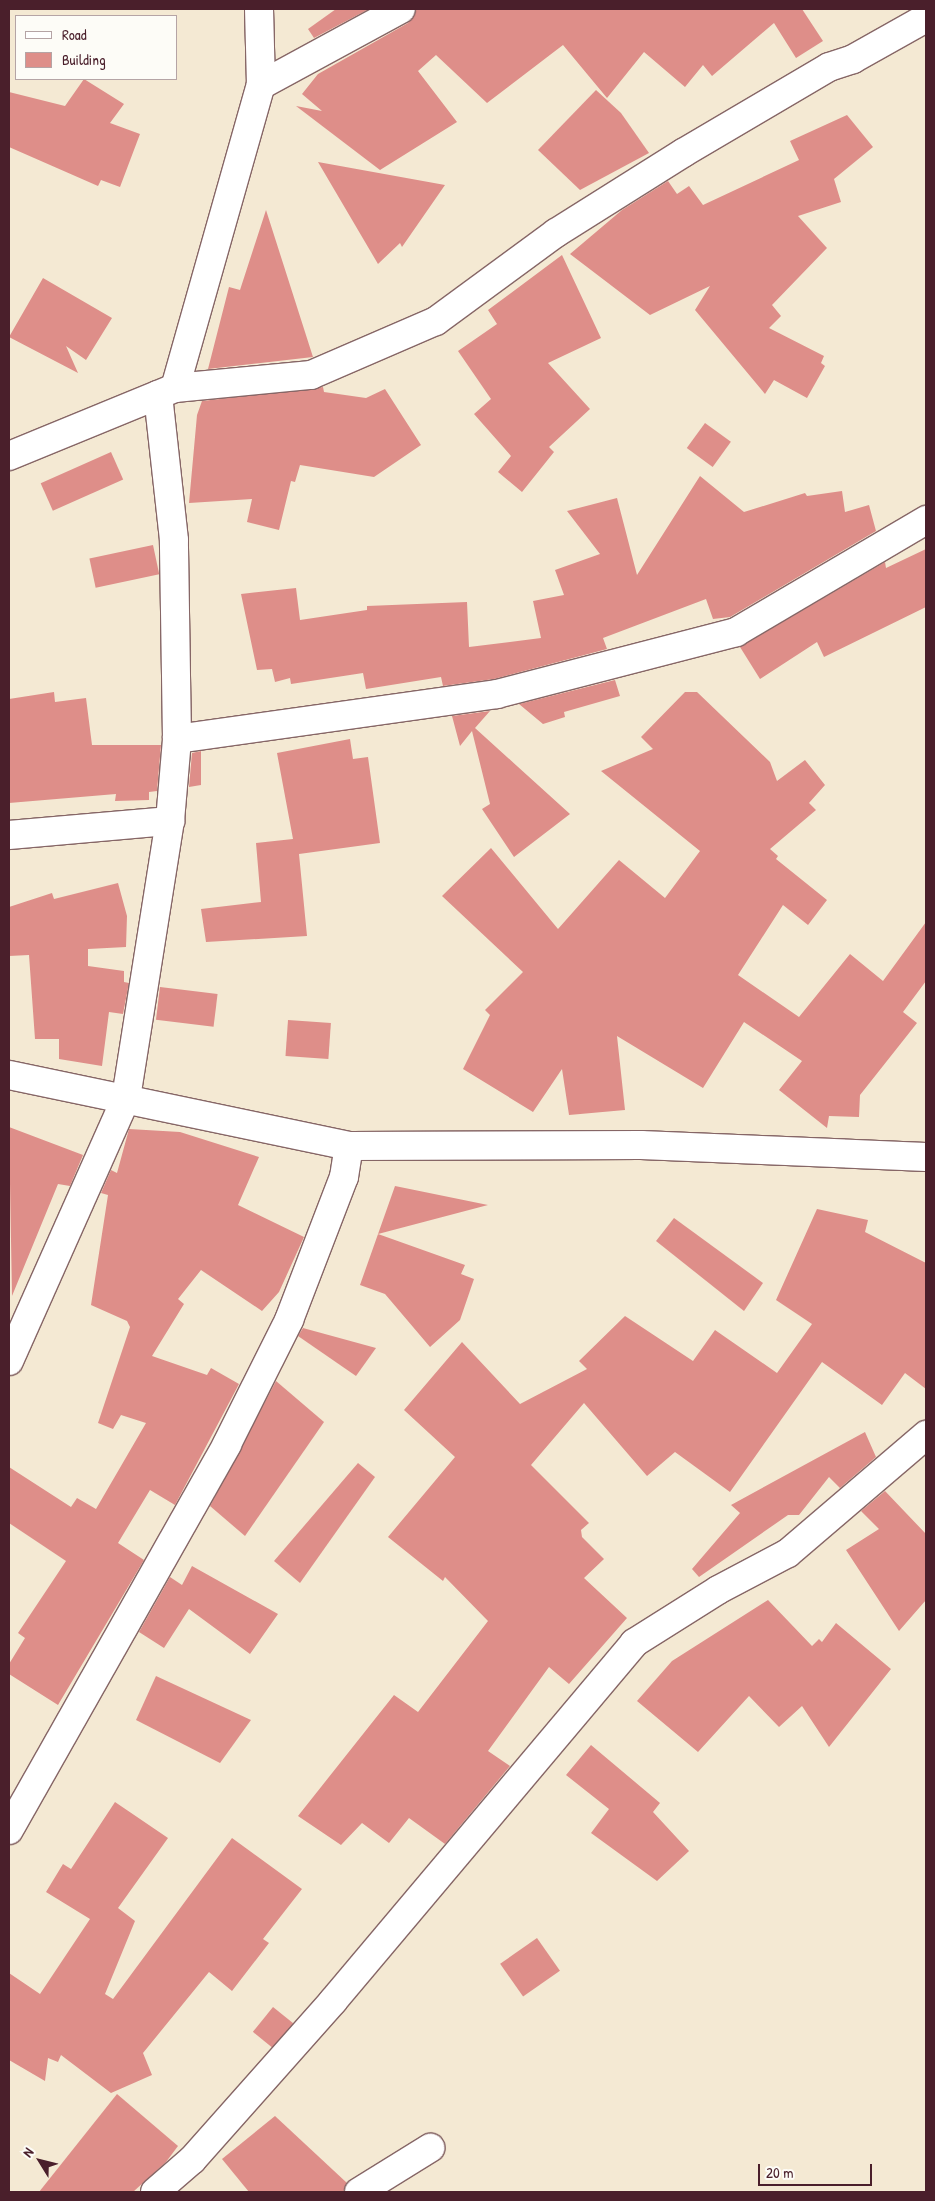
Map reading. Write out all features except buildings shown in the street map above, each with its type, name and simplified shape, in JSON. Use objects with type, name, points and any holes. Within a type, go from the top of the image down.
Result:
[{"type":"street","points":[[9,1361],[126,1098],[170,821],[177,739],[174,540],[166,391],[261,85],[259,9]]},
{"type":"street","points":[[261,85],[401,9]]},
{"type":"street","points":[[9,456],[166,391],[311,376],[436,321],[556,234],[683,153],[829,66],[852,59],[926,18]]},
{"type":"street","points":[[177,739],[497,694],[736,632],[926,520]]},
{"type":"street","points":[[9,835],[170,821]]},
{"type":"street","points":[[9,1075],[349,1146],[641,1145],[926,1157]]},
{"type":"street","points":[[9,1830],[227,1444],[289,1320],[344,1176],[349,1146]]},
{"type":"street","points":[[155,2192],[192,2160],[333,2001],[634,1643],[718,1590],[788,1553],[926,1435]]},
{"type":"street","points":[[359,2192],[430,2148]]}]
